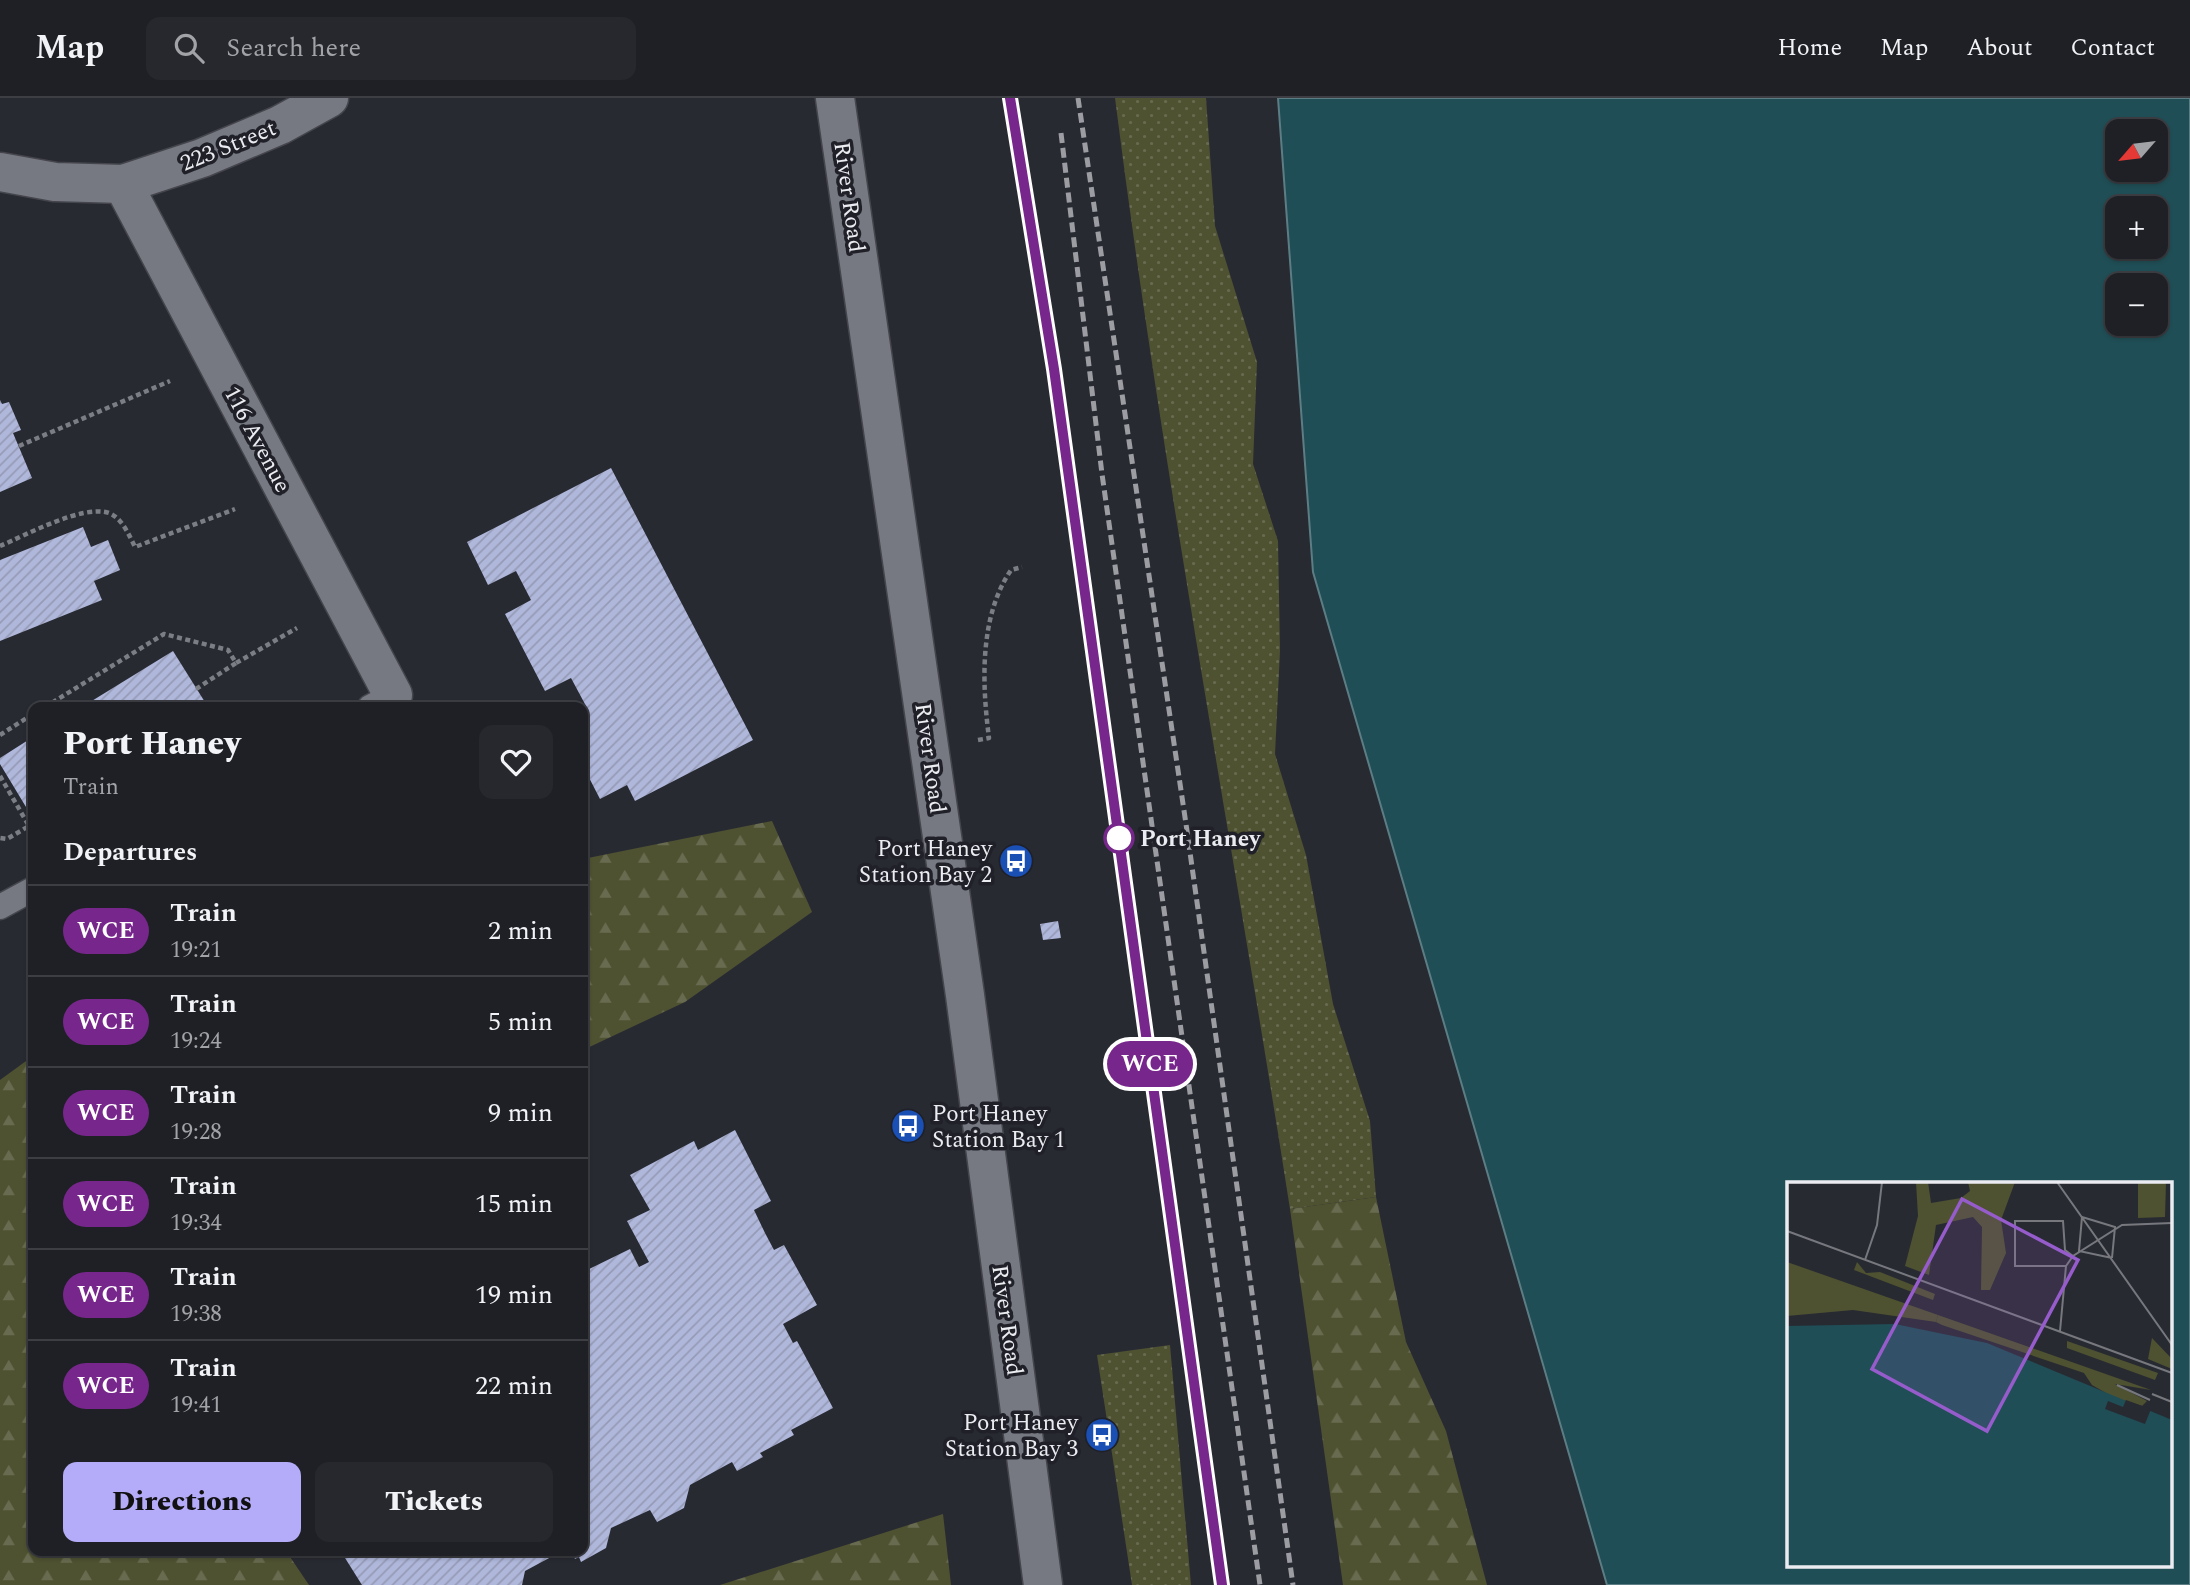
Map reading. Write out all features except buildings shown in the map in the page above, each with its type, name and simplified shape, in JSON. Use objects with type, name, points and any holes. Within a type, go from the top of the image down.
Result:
[{"type":"street","name":"223 Street","points":[[0,172],[55,182],[123,184],[202,158],[280,125],[329,98]]},
{"type":"street","name":"River Road","points":[[835,98],[963,981],[1043,1585]]},
{"type":"street","name":"116 Avenue","points":[[123,184],[381,701]]},
{"type":"lane","points":[[0,907],[28,892]]},
{"type":"path","points":[[19,446],[170,381]]},
{"type":"path","points":[[0,546],[94,511],[111,513],[125,527],[135,547],[235,509]]},
{"type":"path","points":[[974,741],[989,738],[984,668],[996,600],[1011,570],[1022,567]]},
{"type":"path","points":[[196,689],[296,628]]},
{"type":"path","points":[[53,702],[164,634],[228,650],[236,663]]},
{"type":"path","points":[[0,735],[28,717]]},
{"type":"path","points":[[0,776],[28,824]]},
{"type":"path","points":[[0,838],[7,839],[28,827]]},
{"type":"green space","points":[[1115,98],[1206,98],[1215,226],[1257,362],[1253,464],[1278,541],[1280,651],[1275,754],[1306,855],[1333,1004],[1370,1121],[1376,1197],[1290,1209],[1154,376]]},
{"type":"green space","points":[[772,821],[812,912],[685,1002],[588,1048],[588,858]]},
{"type":"green space","points":[[28,1060],[28,1556],[289,1556],[309,1585],[0,1585],[0,1080]]},
{"type":"green space","points":[[1376,1197],[1406,1342],[1446,1431],[1487,1585],[1343,1585],[1290,1209]]},
{"type":"green space","points":[[1170,1345],[1191,1585],[1132,1585],[1097,1355]]},
{"type":"green space","points":[[943,1514],[951,1585],[720,1585]]},
{"type":"water","points":[[1278,98],[2190,98],[2190,1585],[1607,1585],[1313,572]]},
{"type":"railway","points":[[1010,98],[1054,369],[1222,1585]]},
{"type":"railway","points":[[1078,98],[1186,824],[1293,1585]]},
{"type":"railway","points":[[1061,133],[1102,474],[1260,1585]]},
{"type":"train","name":"WCE","points":[[1010,98],[1054,369],[1222,1585]]},
{"type":"place","name":"Port Haney","points":[[1119,838]]},
{"type":"place","name":"Port Haney Station Bay 2","points":[[1016,861]]},
{"type":"place","name":"Port Haney Station Bay 1","points":[[908,1126]]},
{"type":"place","name":"Port Haney Station Bay 3","points":[[1102,1435]]}]
